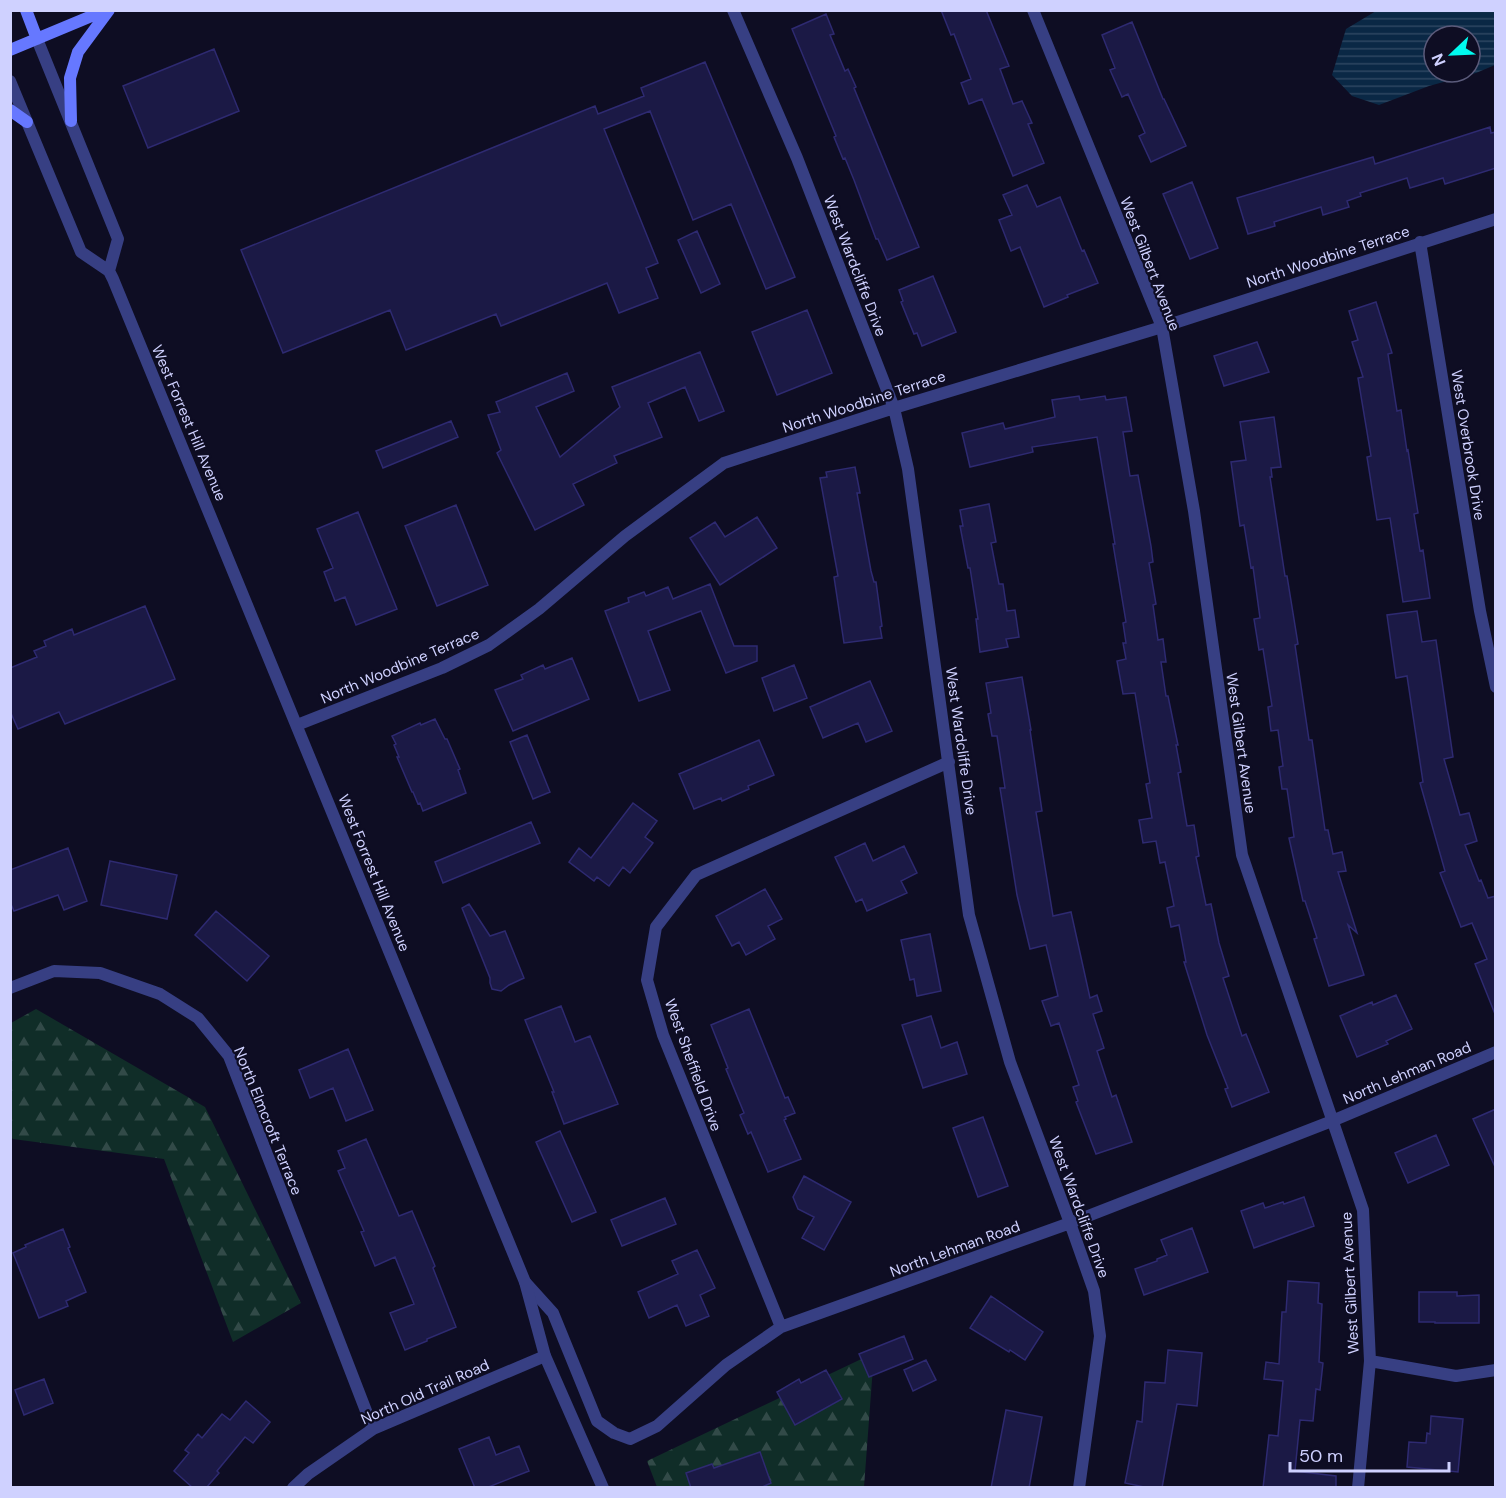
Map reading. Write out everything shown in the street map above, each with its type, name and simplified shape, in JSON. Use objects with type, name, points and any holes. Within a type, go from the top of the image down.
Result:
[{"type":"main road","points":[[26,10],[38,39]]},
{"type":"main road","points":[[10,50],[108,10]]},
{"type":"main road","points":[[71,121],[70,78],[78,52],[108,10]]},
{"type":"main road","points":[[10,110],[27,122]]},
{"type":"street","name":"West Wardcliffe Drive","points":[[734,10],[797,158],[894,408],[908,469],[969,915],[1010,1062],[1094,1291],[1100,1336],[1079,1488]]},
{"type":"street","name":"West Gilbert Avenue","points":[[1033,10],[1162,327],[1194,511],[1242,855],[1363,1210],[1370,1361],[1358,1488]]},
{"type":"street","points":[[10,81],[81,252],[110,271],[118,239],[38,39]]},
{"type":"street","name":"North Woodbine Terrace","points":[[297,725],[442,668],[489,645],[539,609],[625,536],[724,463],[894,408],[1162,327],[1496,219]]},
{"type":"street","name":"West Overbrook Drive","points":[[1420,242],[1480,611],[1496,687]]},
{"type":"street","name":"West Forrest Hill Avenue","points":[[110,271],[525,1282],[545,1356],[603,1488]]},
{"type":"street","name":"West Sheffield Drive","points":[[781,1327],[663,1035],[647,980],[656,927],[696,875],[949,762]]},
{"type":"street","name":"North Elmcroft Terrace","points":[[10,988],[54,971],[100,973],[160,994],[198,1018],[229,1056],[373,1430]]},
{"type":"street","name":"North Lehman Road","points":[[525,1282],[553,1313],[597,1421],[614,1433],[630,1439],[657,1425],[726,1365],[781,1327],[1070,1223],[1332,1121],[1496,1052]]},
{"type":"street","name":"North Old Trail Road","points":[[293,1488],[308,1474],[373,1430],[545,1356]]},
{"type":"street","points":[[1370,1361],[1456,1376],[1496,1370]]},
{"type":"green space","points":[[36,1009],[205,1107],[301,1303],[233,1342],[164,1159],[11,1137],[11,1023]]},
{"type":"green space","points":[[874,1353],[864,1487],[657,1487],[647,1461]]},
{"type":"water","points":[[1376,11],[1495,11],[1495,65],[1482,70],[1482,24],[1422,24],[1422,84],[1436,84],[1379,105],[1352,96],[1332,75],[1346,29]]},
{"type":"building","points":[[941,10],[986,10],[1009,66],[1000,69],[1013,104],[1022,101],[1032,123],[1028,124],[1044,163],[1013,176],[982,99],[969,104],[961,83],[971,79],[954,34],[951,35]]},
{"type":"building","points":[[826,14],[834,34],[830,35],[845,71],[848,69],[856,87],[854,88],[919,247],[887,260],[876,239],[845,158],[843,159],[834,137],[836,136],[792,29]]},
{"type":"building","points":[[1132,22],[1163,99],[1186,146],[1151,162],[1139,136],[1145,133],[1128,94],[1122,97],[1110,70],[1115,68],[1102,35]]},
{"type":"building","points":[[214,49],[239,111],[148,148],[123,86]]},
{"type":"building","points":[[705,62],[795,277],[766,289],[731,204],[693,220],[650,111],[604,129],[658,263],[646,268],[658,298],[619,313],[607,283],[501,326],[496,314],[406,350],[390,310],[283,353],[241,250],[595,106],[598,114],[644,96],[641,88]]},
{"type":"building","points":[[1490,127],[1491,133],[1496,132],[1496,168],[1445,184],[1443,178],[1410,188],[1407,178],[1360,193],[1361,196],[1347,201],[1349,207],[1323,215],[1321,207],[1274,222],[1275,226],[1248,234],[1237,198],[1373,157],[1375,164]]},
{"type":"building","points":[[1192,182],[1218,248],[1190,259],[1163,194]]},
{"type":"building","points":[[1027,185],[1037,207],[1060,197],[1098,283],[1044,307],[1020,247],[1011,251],[999,220],[1012,215],[1003,195]]},
{"type":"building","points":[[697,231],[720,284],[701,293],[678,240]]},
{"type":"building","points":[[933,276],[956,332],[922,346],[917,333],[914,334],[901,302],[903,301],[899,290]]},
{"type":"building","points":[[1376,302],[1392,353],[1388,354],[1397,411],[1401,410],[1408,450],[1418,513],[1414,514],[1420,551],[1423,550],[1430,598],[1403,602],[1390,518],[1377,520],[1367,457],[1371,456],[1358,378],[1363,377],[1352,342],[1358,340],[1349,311]]},
{"type":"building","points":[[807,310],[832,373],[777,395],[752,332]]},
{"type":"building","points":[[1257,342],[1269,372],[1224,386],[1214,356]]},
{"type":"building","points":[[700,352],[724,411],[699,421],[685,387],[648,403],[662,437],[614,456],[617,463],[573,484],[584,505],[535,530],[497,453],[501,450],[488,415],[500,412],[496,402],[567,373],[574,391],[536,407],[560,457],[620,407],[612,387]]},
{"type":"building","points":[[1079,396],[1080,400],[1105,396],[1106,400],[1126,397],[1132,431],[1123,432],[1130,476],[1138,475],[1151,546],[1153,562],[1149,563],[1156,604],[1153,605],[1158,640],[1163,639],[1166,662],[1161,662],[1166,696],[1168,696],[1178,745],[1176,745],[1181,772],[1178,773],[1187,826],[1194,825],[1199,856],[1196,857],[1206,905],[1211,904],[1229,976],[1223,978],[1242,1036],[1246,1034],[1269,1092],[1232,1107],[1225,1089],[1228,1088],[1207,1035],[1184,962],[1186,962],[1179,925],[1171,927],[1167,908],[1174,906],[1165,862],[1160,863],[1156,841],[1143,843],[1139,820],[1152,818],[1146,784],[1150,783],[1135,693],[1123,694],[1117,661],[1126,659],[1123,623],[1126,622],[1097,437],[1032,447],[1033,452],[970,467],[962,433],[1003,423],[1005,429],[1055,417],[1052,400]]},
{"type":"building","points":[[1274,417],[1281,467],[1271,468],[1272,477],[1270,477],[1298,644],[1295,645],[1309,740],[1312,740],[1325,830],[1328,830],[1333,854],[1342,852],[1346,871],[1338,872],[1357,933],[1348,925],[1364,975],[1329,986],[1314,939],[1317,938],[1305,901],[1303,901],[1289,838],[1294,837],[1287,789],[1282,789],[1279,767],[1283,766],[1278,730],[1271,731],[1268,707],[1272,706],[1263,649],[1259,650],[1254,619],[1260,618],[1253,567],[1251,568],[1244,525],[1240,526],[1231,462],[1246,460],[1240,422]]},
{"type":"building","points":[[451,421],[458,437],[383,468],[376,451]]},
{"type":"building","points":[[855,467],[860,493],[857,493],[871,571],[874,582],[876,582],[882,638],[844,643],[834,577],[838,576],[820,478],[827,477],[826,472]]},
{"type":"building","points":[[989,504],[996,542],[991,543],[999,584],[1003,584],[1007,611],[1015,610],[1019,637],[1006,639],[1008,647],[980,652],[976,619],[978,619],[970,568],[968,568],[960,526],[963,526],[960,510]]},
{"type":"building","points":[[456,505],[488,585],[437,606],[405,526]]},
{"type":"building","points":[[358,512],[397,609],[356,625],[345,597],[335,601],[324,572],[333,568],[317,529]]},
{"type":"building","points":[[757,517],[777,548],[720,585],[690,538],[715,522],[725,537]]},
{"type":"building","points":[[710,584],[734,646],[757,646],[757,661],[726,673],[701,611],[648,631],[670,690],[639,701],[605,611],[629,602],[628,598],[644,592],[646,596],[668,587],[673,599]]},
{"type":"building","points":[[145,606],[175,679],[65,724],[59,712],[18,729],[10,711],[10,668],[37,657],[34,651],[46,646],[44,641],[72,629],[74,635]]},
{"type":"building","points":[[1417,611],[1422,642],[1436,640],[1453,757],[1444,759],[1460,815],[1469,813],[1477,841],[1465,845],[1488,898],[1496,896],[1495,1014],[1475,964],[1487,959],[1472,923],[1461,927],[1440,873],[1445,871],[1420,783],[1423,782],[1407,676],[1396,678],[1387,615]]},
{"type":"building","points":[[572,658],[589,699],[513,731],[495,690],[523,679],[521,675],[543,665],[545,669]]},
{"type":"building","points":[[794,665],[807,698],[774,711],[762,678]]},
{"type":"building","points":[[1022,677],[1042,811],[1036,812],[1053,916],[1071,912],[1090,998],[1097,995],[1102,1011],[1093,1014],[1104,1048],[1097,1051],[1112,1097],[1116,1095],[1132,1142],[1096,1154],[1076,1102],[1078,1101],[1073,1087],[1079,1085],[1059,1023],[1051,1026],[1042,1001],[1058,996],[1046,945],[1030,949],[1017,895],[1000,788],[1005,788],[997,736],[992,736],[988,714],[991,713],[986,683]]},
{"type":"building","points":[[870,681],[892,731],[866,742],[858,723],[823,738],[810,707]]},
{"type":"building","points":[[435,719],[460,769],[458,770],[466,793],[423,811],[397,757],[399,757],[394,745],[396,744],[392,736]]},
{"type":"building","points":[[527,735],[550,792],[533,799],[510,742]]},
{"type":"building","points":[[759,740],[774,775],[722,801],[721,798],[694,809],[679,774]]},
{"type":"building","points":[[633,803],[657,821],[645,837],[653,843],[630,873],[623,867],[609,886],[597,877],[594,881],[569,862],[579,848],[591,858]]},
{"type":"building","points":[[531,822],[540,843],[443,883],[435,862]]},
{"type":"building","points":[[865,843],[873,861],[904,846],[917,873],[901,881],[907,893],[867,911],[862,899],[856,902],[835,857]]},
{"type":"building","points":[[68,848],[87,901],[64,910],[58,895],[14,911],[10,902],[10,870]]},
{"type":"building","points":[[110,861],[177,875],[167,919],[101,905]]},
{"type":"building","points":[[765,889],[782,919],[768,926],[775,939],[746,955],[739,942],[732,946],[716,916]]},
{"type":"building","points":[[469,904],[490,936],[505,931],[524,978],[501,991],[492,989],[490,978],[462,908]]},
{"type":"building","points":[[216,911],[269,956],[247,981],[195,935]]},
{"type":"building","points":[[930,934],[941,991],[917,996],[914,979],[910,980],[901,940]]},
{"type":"building","points":[[1396,995],[1412,1029],[1386,1041],[1388,1044],[1357,1057],[1340,1016],[1372,1002],[1373,1005]]},
{"type":"building","points":[[561,1006],[575,1042],[590,1036],[618,1104],[564,1124],[552,1092],[554,1092],[525,1020]]},
{"type":"building","points":[[749,1009],[785,1098],[788,1097],[795,1113],[785,1117],[784,1120],[801,1159],[768,1172],[751,1132],[748,1134],[740,1115],[744,1113],[711,1025]]},
{"type":"building","points":[[931,1016],[941,1048],[957,1042],[967,1074],[923,1088],[902,1025]]},
{"type":"building","points":[[348,1049],[373,1110],[346,1121],[333,1088],[310,1098],[299,1070]]},
{"type":"building","points":[[1496,1109],[1496,1169],[1473,1119]]},
{"type":"building","points":[[983,1117],[1008,1186],[978,1197],[953,1128]]},
{"type":"building","points":[[560,1131],[596,1212],[572,1222],[536,1142]]},
{"type":"building","points":[[1436,1135],[1449,1165],[1408,1183],[1395,1153]]},
{"type":"building","points":[[366,1139],[399,1216],[412,1211],[435,1266],[433,1268],[456,1327],[405,1350],[390,1313],[414,1304],[395,1257],[375,1266],[361,1232],[364,1231],[338,1171],[345,1168],[338,1151]]},
{"type":"building","points":[[804,1176],[851,1202],[824,1250],[802,1238],[814,1217],[798,1209],[793,1197]]},
{"type":"building","points":[[1304,1197],[1314,1226],[1254,1248],[1241,1211],[1263,1203],[1265,1208]]},
{"type":"building","points":[[665,1198],[676,1224],[622,1246],[611,1220]]},
{"type":"building","points":[[1192,1228],[1208,1272],[1144,1295],[1135,1269],[1167,1255],[1161,1240]]},
{"type":"building","points":[[63,1229],[70,1247],[68,1248],[86,1292],[66,1301],[68,1306],[39,1318],[13,1253],[26,1247],[25,1245]]},
{"type":"building","points":[[697,1250],[715,1288],[700,1295],[709,1316],[686,1326],[677,1305],[649,1318],[638,1292],[678,1274],[672,1261]]},
{"type":"building","points":[[1288,1281],[1319,1283],[1318,1303],[1322,1304],[1319,1362],[1323,1363],[1320,1390],[1316,1389],[1313,1421],[1300,1420],[1295,1471],[1336,1476],[1336,1488],[1263,1488],[1269,1435],[1278,1436],[1283,1381],[1264,1379],[1266,1362],[1279,1364],[1282,1312],[1286,1312]]},
{"type":"building","points":[[1419,1292],[1457,1292],[1457,1296],[1479,1295],[1479,1323],[1419,1322]]},
{"type":"building","points":[[991,1296],[1043,1332],[1025,1360],[970,1328]]},
{"type":"building","points":[[904,1336],[913,1359],[869,1377],[859,1354]]},
{"type":"building","points":[[1168,1350],[1202,1353],[1197,1406],[1177,1404],[1162,1488],[1125,1483],[1137,1421],[1142,1422],[1145,1382],[1165,1383]]},
{"type":"building","points":[[926,1360],[936,1380],[913,1391],[904,1370]]},
{"type":"building","points":[[826,1370],[842,1399],[795,1425],[777,1392],[799,1379],[801,1383]]},
{"type":"building","points":[[44,1379],[53,1403],[24,1415],[15,1390]]},
{"type":"building","points":[[246,1401],[270,1422],[253,1443],[245,1437],[206,1488],[193,1488],[174,1471],[189,1453],[185,1450],[198,1434],[202,1438],[222,1414],[230,1420]]},
{"type":"building","points":[[1006,1410],[1042,1417],[1029,1488],[991,1488]]},
{"type":"building","points":[[1431,1416],[1463,1419],[1458,1472],[1407,1467],[1409,1442],[1426,1443],[1427,1433],[1430,1434]]},
{"type":"building","points":[[489,1437],[496,1455],[519,1446],[529,1471],[486,1488],[475,1488],[459,1449]]},
{"type":"building","points":[[760,1452],[771,1483],[760,1488],[691,1488],[686,1473],[712,1464],[714,1468]]}]
